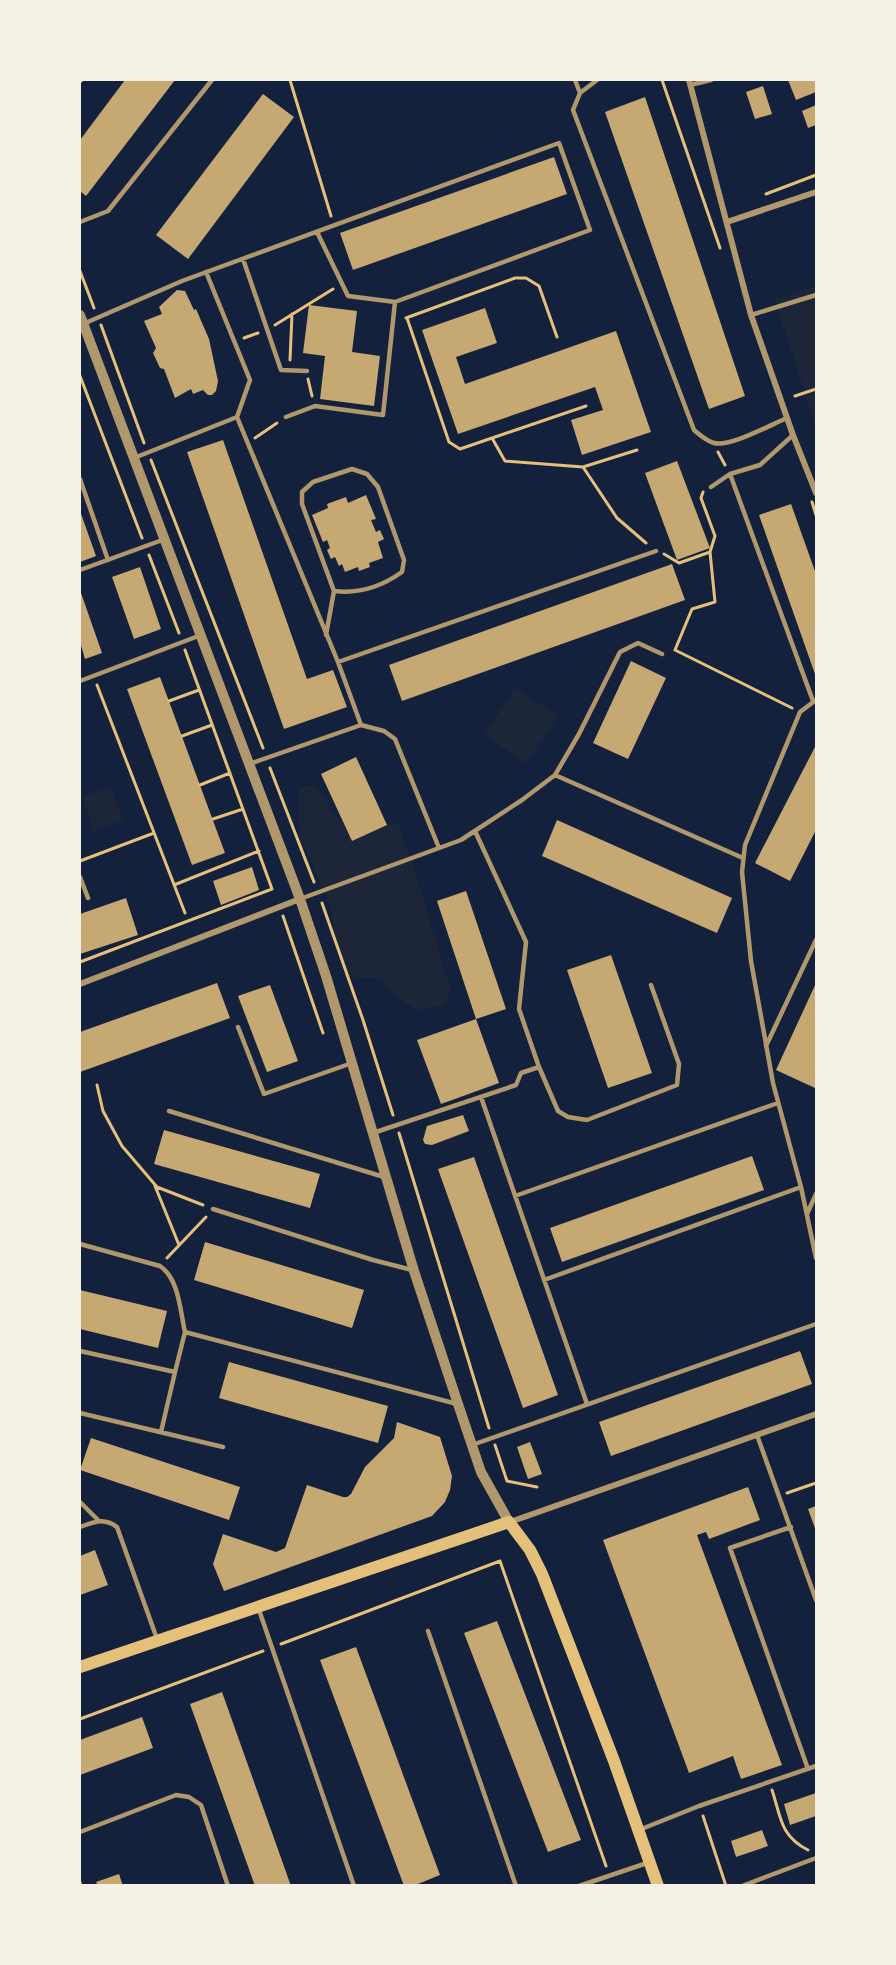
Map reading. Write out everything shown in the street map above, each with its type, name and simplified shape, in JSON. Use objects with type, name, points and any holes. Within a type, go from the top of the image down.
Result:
[{"type":"main road","points":[[80,1666],[509,1522],[530,1550],[542,1574],[658,1886]]},
{"type":"street","points":[[690,82],[751,315],[816,493]]},
{"type":"street","points":[[727,222],[816,192]]},
{"type":"street","points":[[81,320],[300,899],[414,1271],[458,1404],[487,1485],[509,1522],[816,1414]]},
{"type":"street","points":[[80,984],[300,899]]},
{"type":"lane","points":[[80,222],[108,211],[212,80]]},
{"type":"lane","points":[[575,80],[580,93]]},
{"type":"lane","points":[[597,80],[580,93],[573,110],[694,430],[714,443],[726,444],[787,418]]},
{"type":"lane","points":[[690,82],[711,80]]},
{"type":"lane","points":[[81,320],[98,318],[206,272],[559,143],[590,230],[395,302],[348,296],[317,232]]},
{"type":"lane","points":[[243,259],[281,370],[307,372]]},
{"type":"lane","points":[[206,272],[250,380],[237,417],[338,662],[361,725]]},
{"type":"lane","points":[[751,315],[816,295]]},
{"type":"lane","points":[[286,417],[315,406],[383,415],[395,302]]},
{"type":"lane","points":[[134,458],[237,417]]},
{"type":"lane","points":[[711,487],[730,474],[760,465],[793,435]]},
{"type":"lane","points":[[326,635],[334,591],[302,504],[302,492],[313,482],[352,469],[367,474],[378,487],[404,560],[402,572],[376,587],[351,593],[334,591]]},
{"type":"lane","points":[[730,474],[815,700],[800,712],[745,844],[743,858],[751,961],[766,1046],[816,1258]]},
{"type":"lane","points":[[80,479],[108,560]]},
{"type":"lane","points":[[80,570],[165,539]]},
{"type":"lane","points":[[338,662],[656,551]]},
{"type":"lane","points":[[80,681],[201,635]]},
{"type":"lane","points":[[300,899],[461,840],[522,800],[555,775],[579,734],[620,652],[638,643],[662,654]]},
{"type":"lane","points":[[249,764],[361,725],[384,731],[394,739],[439,848]]},
{"type":"lane","points":[[555,775],[743,858]]},
{"type":"lane","points":[[475,831],[526,942],[519,1009],[539,1067],[558,1111],[568,1117],[587,1120],[677,1085],[679,1064],[651,985]]},
{"type":"lane","points":[[80,877],[88,898]]},
{"type":"lane","points":[[766,1046],[816,940]]},
{"type":"lane","points":[[238,1028],[264,1094],[352,1063]]},
{"type":"lane","points":[[373,1133],[516,1085],[521,1073],[539,1067]]},
{"type":"lane","points":[[482,1097],[587,1404]]},
{"type":"lane","points":[[515,1196],[778,1103]]},
{"type":"lane","points":[[169,1111],[387,1178]]},
{"type":"lane","points":[[544,1280],[801,1187]]},
{"type":"lane","points":[[807,1214],[816,1194]]},
{"type":"lane","points":[[213,1209],[414,1271]]},
{"type":"lane","points":[[80,1244],[160,1266],[169,1272],[174,1282],[185,1332],[161,1432]]},
{"type":"lane","points":[[472,1445],[816,1324]]},
{"type":"lane","points":[[185,1332],[458,1404]]},
{"type":"lane","points":[[80,1351],[175,1372]]},
{"type":"lane","points":[[80,1413],[223,1447]]},
{"type":"lane","points":[[757,1435],[816,1600]]},
{"type":"lane","points":[[80,1502],[98,1520]]},
{"type":"lane","points":[[80,1527],[98,1520],[109,1521],[117,1527],[157,1639]]},
{"type":"lane","points":[[791,1527],[730,1548],[808,1769]]},
{"type":"lane","points":[[258,1606],[354,1886]]},
{"type":"lane","points":[[428,1631],[516,1886]]},
{"type":"lane","points":[[639,1830],[699,1806],[816,1766]]},
{"type":"lane","points":[[80,1832],[176,1796],[189,1797],[201,1805],[228,1886]]},
{"type":"lane","points":[[742,1886],[816,1858]]},
{"type":"lane","points":[[579,1886],[650,1862]]},
{"type":"path","points":[[290,80],[334,225]]},
{"type":"path","points":[[662,80],[724,258]]},
{"type":"path","points":[[765,194],[816,175]]},
{"type":"path","points":[[80,271],[318,892],[363,1020],[507,1481],[537,1487]]},
{"type":"path","points":[[393,323],[515,278],[526,278],[539,286],[556,337]]},
{"type":"path","points":[[234,341],[267,329],[342,283]]},
{"type":"path","points":[[289,370],[292,314]]},
{"type":"path","points":[[407,318],[448,442],[460,449],[586,405]]},
{"type":"path","points":[[307,372],[315,406]]},
{"type":"path","points":[[80,376],[182,642],[272,889],[80,962]]},
{"type":"path","points":[[795,396],[816,389]]},
{"type":"path","points":[[248,443],[286,417]]},
{"type":"path","points":[[492,438],[505,461],[583,467],[637,450]]},
{"type":"path","points":[[714,443],[730,474]]},
{"type":"path","points":[[583,467],[617,518],[656,551],[679,563],[710,552]]},
{"type":"path","points":[[675,650],[692,609],[715,602],[710,552],[715,536],[701,498],[703,490],[711,487]]},
{"type":"path","points":[[662,654],[675,650],[800,712]]},
{"type":"path","points":[[93,676],[185,913]]},
{"type":"path","points":[[169,702],[199,690]]},
{"type":"path","points":[[182,736],[212,725]]},
{"type":"path","points":[[200,784],[230,773]]},
{"type":"path","points":[[213,819],[243,809]]},
{"type":"path","points":[[80,861],[154,833]]},
{"type":"path","points":[[174,885],[259,851]]},
{"type":"path","points":[[280,907],[323,1033]]},
{"type":"path","points":[[97,1085],[103,1111],[123,1146],[157,1187],[213,1209],[160,1266]]},
{"type":"path","points":[[153,1181],[179,1245]]},
{"type":"path","points":[[778,1496],[816,1483]]},
{"type":"path","points":[[479,1569],[500,1561],[609,1875]]},
{"type":"path","points":[[769,1782],[786,1835],[796,1844],[816,1853]]},
{"type":"path","points":[[699,1806],[726,1886]]},
{"type":"shaded area","points":[[816,286],[816,427],[775,300]]},
{"type":"shaded area","points":[[515,688],[558,716],[527,763],[484,735]]},
{"type":"shaded area","points":[[316,785],[352,841],[387,825],[398,824],[417,878],[450,989],[446,1005],[417,1010],[397,997],[381,978],[349,977],[339,954],[329,902],[299,836],[299,788]]},
{"type":"shaded area","points":[[111,787],[123,820],[94,831],[82,797]]},
{"type":"building","points":[[125,80],[175,80],[86,196],[80,191],[80,140]]},
{"type":"building","points":[[788,80],[816,80],[816,92],[796,100]]},
{"type":"building","points":[[763,86],[772,114],[755,119],[746,92]]},
{"type":"building","points":[[263,94],[294,117],[188,259],[156,235]]},
{"type":"building","points":[[645,97],[745,396],[709,409],[605,112]]},
{"type":"building","points":[[816,105],[816,125],[808,128],[802,111]]},
{"type":"building","points":[[554,157],[567,194],[353,270],[340,233]]},
{"type":"building","points":[[177,290],[185,291],[209,339],[218,381],[216,391],[212,395],[208,395],[203,390],[193,394],[191,389],[175,398],[164,369],[160,368],[153,353],[156,348],[144,321],[162,314],[159,307]]},
{"type":"building","points":[[309,305],[357,311],[352,352],[380,356],[374,406],[320,399],[325,356],[303,353]]},
{"type":"building","points":[[485,308],[497,343],[456,357],[465,384],[616,331],[651,432],[582,455],[571,420],[603,410],[595,387],[458,434],[422,330]]},
{"type":"building","points":[[223,440],[307,679],[333,670],[347,707],[284,729],[187,452]]},
{"type":"building","points":[[677,461],[710,548],[677,560],[645,473]]},
{"type":"building","points":[[366,495],[376,519],[371,520],[376,532],[380,530],[384,539],[378,542],[383,558],[369,563],[370,567],[359,571],[358,567],[345,572],[342,564],[339,566],[335,557],[331,559],[327,550],[330,548],[327,540],[323,542],[312,515],[328,508],[327,504],[346,497],[348,503]]},
{"type":"building","points":[[791,504],[816,574],[816,677],[759,515]]},
{"type":"building","points":[[80,511],[96,556],[80,562]]},
{"type":"building","points":[[672,564],[685,600],[402,701],[389,665]]},
{"type":"building","points":[[140,567],[161,629],[134,639],[112,577]]},
{"type":"building","points":[[80,590],[102,653],[85,659],[80,642]]},
{"type":"building","points":[[631,661],[666,678],[628,759],[593,743]]},
{"type":"building","points":[[160,677],[225,853],[192,865],[127,689]]},
{"type":"building","points":[[816,745],[816,830],[790,881],[755,863]]},
{"type":"building","points":[[356,757],[387,825],[352,841],[321,774]]},
{"type":"building","points":[[557,820],[732,898],[717,933],[542,856]]},
{"type":"building","points":[[252,867],[259,890],[221,905],[213,881]]},
{"type":"building","points":[[466,891],[506,1009],[476,1019],[437,901]]},
{"type":"building","points":[[126,898],[138,935],[80,954],[80,914]]},
{"type":"building","points":[[611,955],[652,1073],[608,1088],[567,970]]},
{"type":"building","points":[[217,983],[230,1018],[80,1072],[80,1032]]},
{"type":"building","points":[[816,983],[816,1086],[815,1088],[776,1070]]},
{"type":"building","points":[[270,985],[298,1061],[267,1072],[238,996]]},
{"type":"building","points":[[476,1019],[499,1083],[441,1104],[417,1040]]},
{"type":"building","points":[[463,1115],[469,1131],[432,1145],[425,1144],[423,1140],[427,1126]]},
{"type":"building","points":[[164,1130],[320,1174],[310,1208],[154,1164]]},
{"type":"building","points":[[752,1156],[764,1190],[562,1262],[550,1228]]},
{"type":"building","points":[[474,1157],[558,1395],[523,1408],[438,1169]]},
{"type":"building","points":[[205,1242],[364,1290],[352,1328],[194,1280]]},
{"type":"building","points":[[80,1290],[167,1311],[158,1348],[80,1329]]},
{"type":"building","points":[[800,1351],[812,1384],[611,1456],[599,1422]]},
{"type":"building","points":[[229,1362],[388,1406],[378,1443],[219,1398]]},
{"type":"building","points":[[397,1422],[440,1437],[452,1476],[445,1502],[432,1516],[224,1591],[213,1564],[223,1534],[276,1552],[285,1548],[307,1485],[347,1497],[351,1494],[365,1467],[394,1438]]},
{"type":"building","points":[[91,1438],[240,1487],[229,1520],[80,1470]]},
{"type":"building","points":[[530,1442],[542,1474],[528,1479],[517,1447]]},
{"type":"building","points":[[748,1487],[760,1520],[709,1539],[706,1532],[697,1535],[782,1765],[741,1779],[733,1756],[689,1773],[603,1540]]},
{"type":"building","points":[[816,1506],[816,1531],[808,1509]]},
{"type":"building","points":[[95,1550],[108,1585],[80,1595],[80,1556]]},
{"type":"building","points":[[497,1621],[581,1840],[548,1852],[464,1633]]},
{"type":"building","points":[[356,1647],[440,1875],[413,1886],[404,1886],[320,1660]]},
{"type":"building","points":[[222,1692],[291,1886],[255,1886],[190,1704]]},
{"type":"building","points":[[142,1717],[153,1748],[80,1775],[80,1740]]},
{"type":"building","points":[[816,1793],[816,1816],[790,1825],[784,1804]]},
{"type":"building","points":[[762,1830],[768,1846],[736,1857],[731,1841]]},
{"type":"building","points":[[119,1874],[123,1886],[98,1886],[96,1882]]}]
